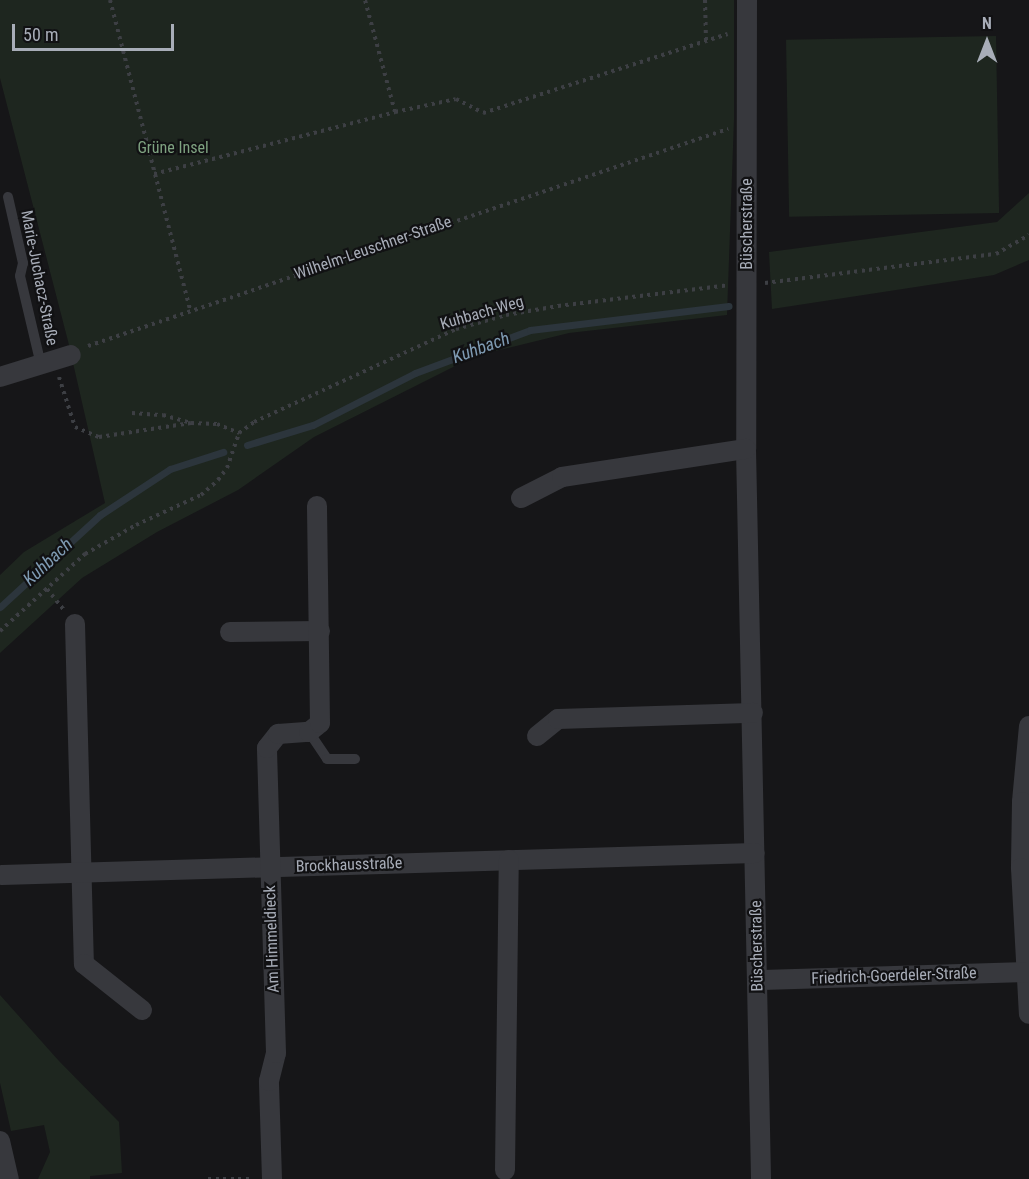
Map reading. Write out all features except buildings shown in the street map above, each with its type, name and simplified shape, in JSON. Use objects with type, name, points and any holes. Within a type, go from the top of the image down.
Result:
[{"type":"street","name":"Büscherstraße","points":[[747,0],[746,449],[761,1179]]},
{"type":"street","points":[[0,377],[56,360]]},
{"type":"street","points":[[521,498],[562,477],[746,449]]},
{"type":"street","points":[[309,732],[320,723],[317,506]]},
{"type":"street","points":[[75,624],[84,964],[142,1010]]},
{"type":"street","points":[[230,632],[320,631]]},
{"type":"street","points":[[537,736],[558,719],[753,713]]},
{"type":"street","name":"Am Himmeldieck","points":[[272,1179],[269,1081],[276,1053],[267,747],[278,734],[309,732]]},
{"type":"street","points":[[1028,739],[1021,868],[1029,1014]]},
{"type":"street","name":"Brockhausstraße","points":[[2,875],[755,853]]},
{"type":"street","points":[[505,1170],[509,860]]},
{"type":"street","name":"Friedrich-Goerdeler-Straße","points":[[758,980],[1027,972]]},
{"type":"street","points":[[0,1141],[9,1179]]},
{"type":"lane","name":"Marie-Juchacz-Straße","points":[[8,197],[23,263],[20,276],[56,360]]},
{"type":"lane","points":[[309,732],[327,759],[355,759]]},
{"type":"path","points":[[110,0],[190,310]]},
{"type":"path","points":[[365,0],[395,112]]},
{"type":"path","points":[[705,0],[706,41]]},
{"type":"path","points":[[154,174],[395,112],[456,99],[483,113],[747,27]]},
{"type":"path","name":"Wilhelm-Leuschner-Straße","points":[[56,360],[190,310],[747,122]]},
{"type":"path","name":"Kuhbach-Weg","points":[[239,433],[254,422],[456,329],[506,315],[558,306],[996,254],[1029,235]]},
{"type":"path","points":[[0,631],[85,554],[136,525],[201,495],[218,480],[227,468],[239,433],[217,424],[191,423],[99,437],[75,427],[56,360]]},
{"type":"path","points":[[132,413],[163,415],[191,423]]},
{"type":"path","points":[[47,589],[75,624]]},
{"type":"path","points":[[208,1179],[272,1179]]},
{"type":"green space","name":"Grüne Insel","points":[[0,0],[734,0],[734,119],[727,315],[569,333],[475,356],[314,437],[238,490],[157,532],[82,578],[0,653],[0,575],[24,552],[105,503],[68,341],[0,78]]},
{"type":"green space","points":[[996,36],[999,213],[789,217],[786,40]]},
{"type":"green space","points":[[1029,193],[1029,260],[994,275],[772,309],[769,252],[997,222]]},
{"type":"green space","points":[[0,995],[59,1061],[119,1122],[122,1173],[90,1176],[90,1179],[38,1179],[50,1152],[44,1125],[11,1131],[0,1083]]},
{"type":"waterway","name":"Kuhbach","points":[[247,445],[313,425],[415,373],[530,330],[729,306]]},
{"type":"waterway","name":"Kuhbach","points":[[0,607],[100,515],[170,469],[223,452]]}]
